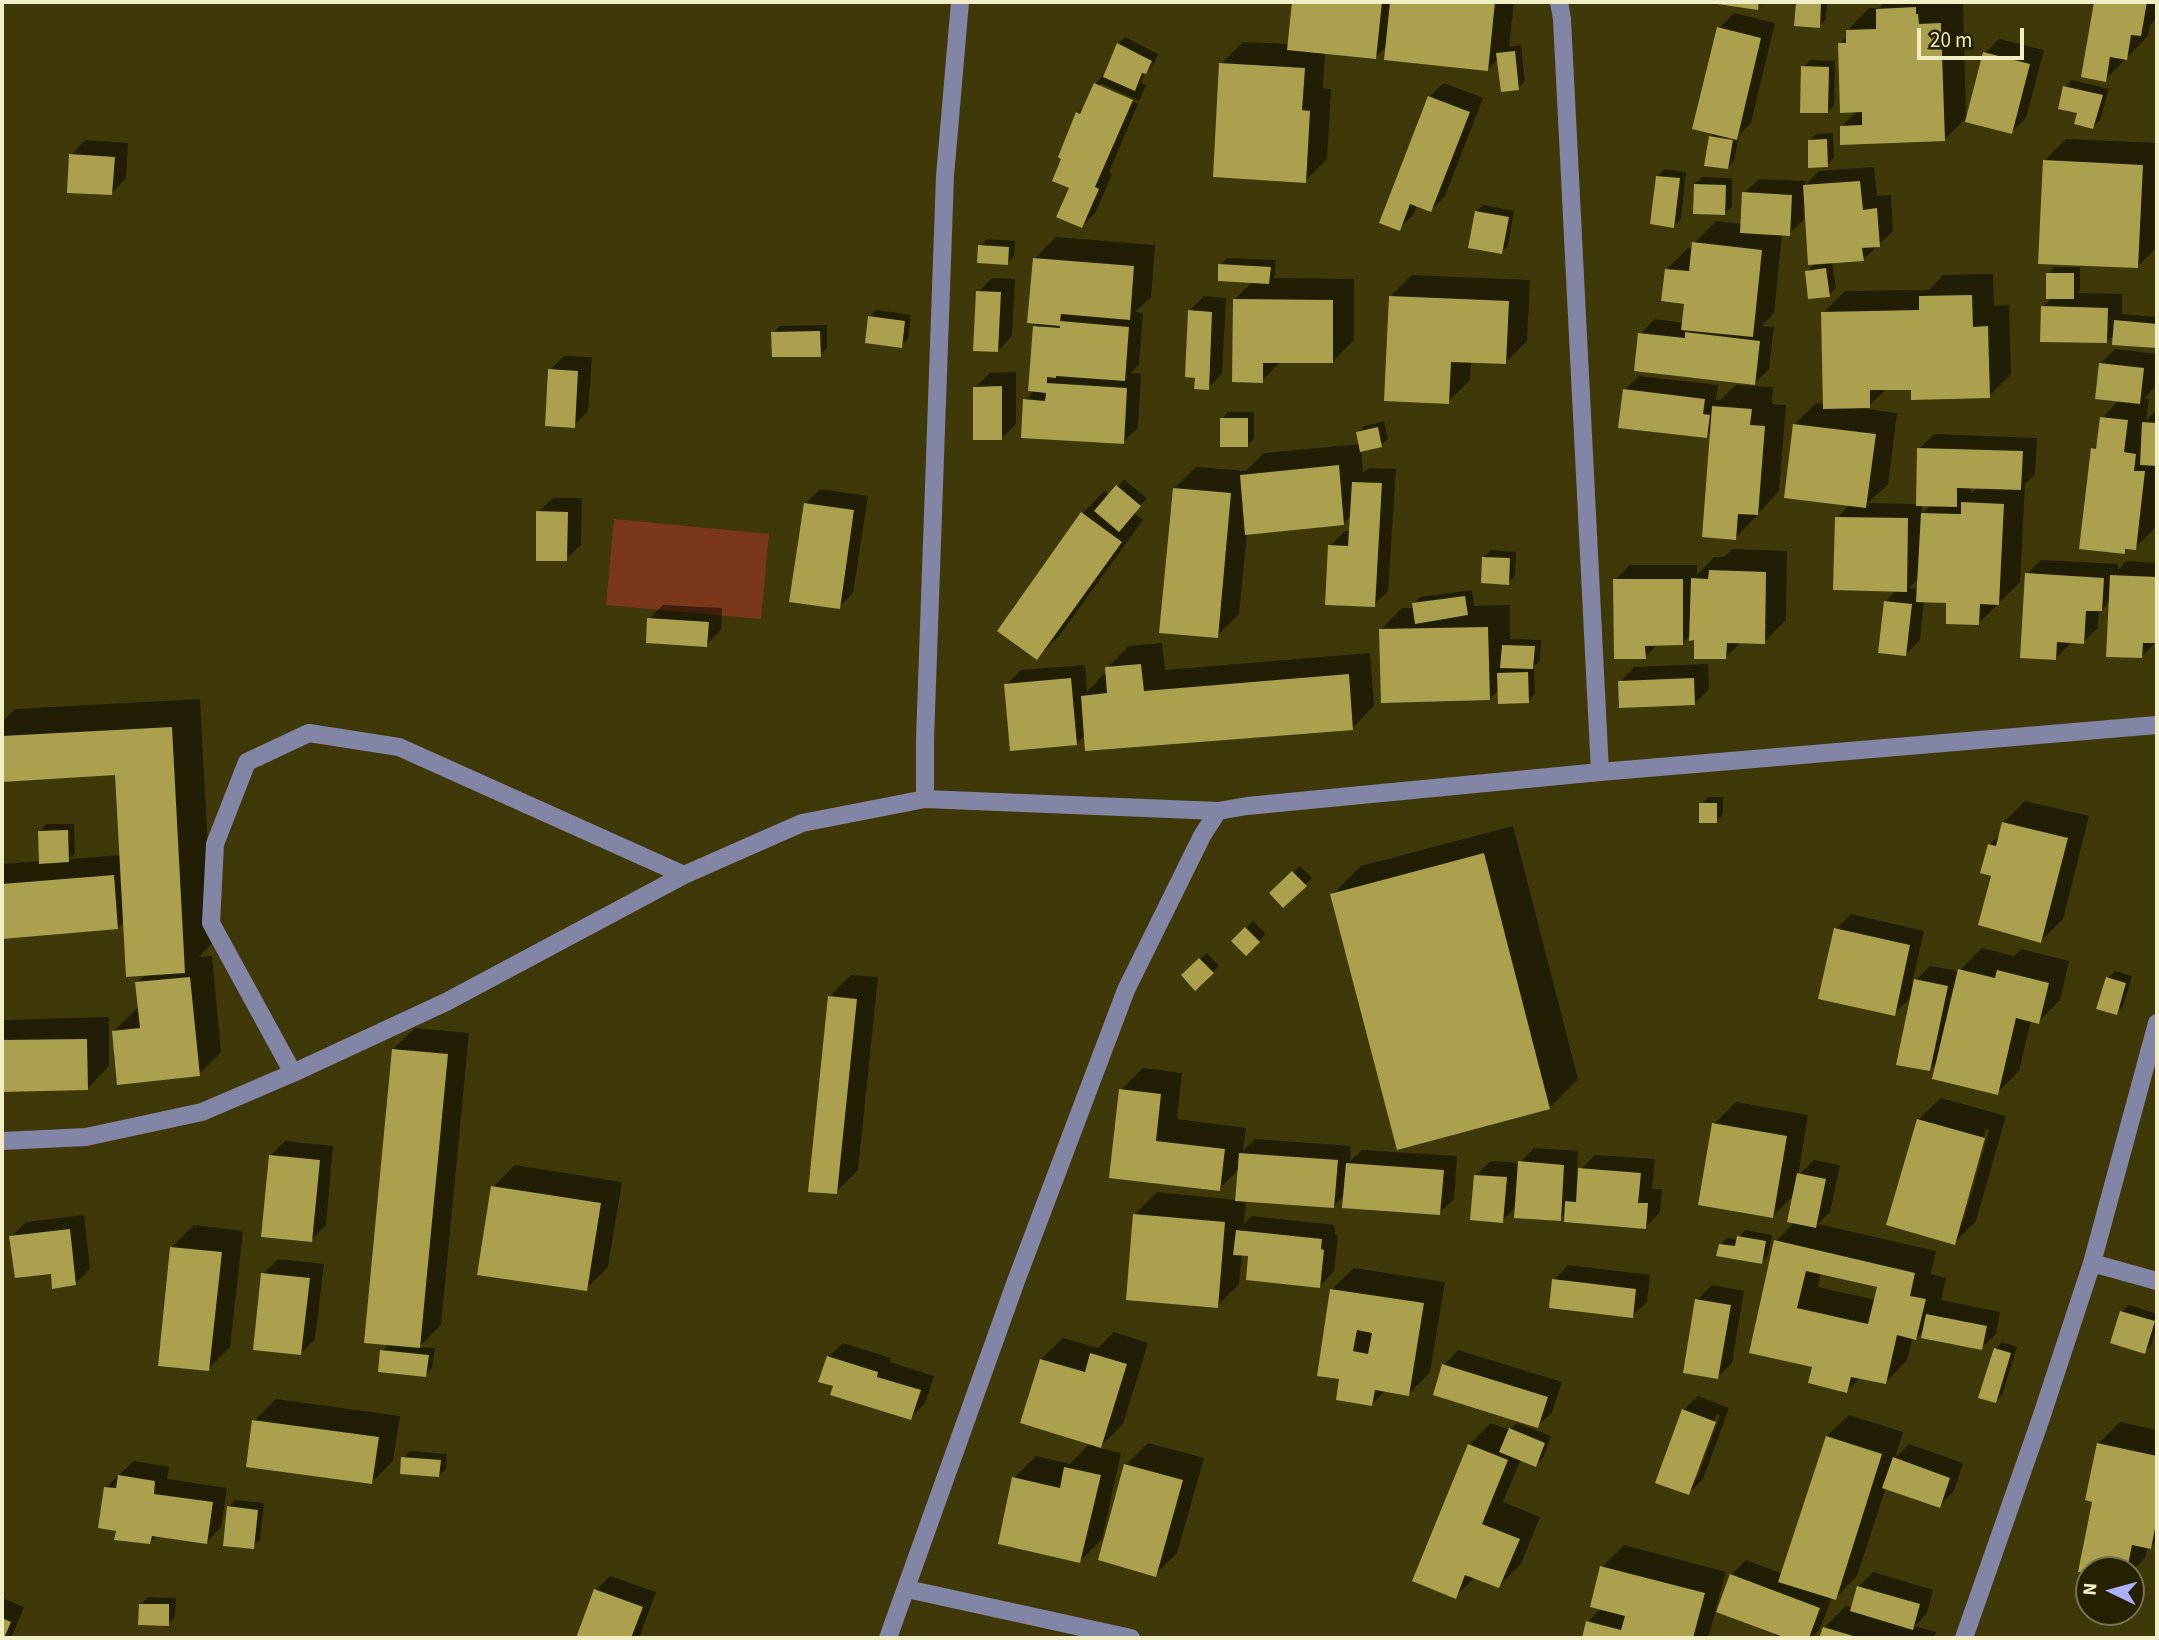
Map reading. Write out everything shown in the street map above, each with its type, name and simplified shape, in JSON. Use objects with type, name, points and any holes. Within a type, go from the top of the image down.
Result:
[{"type":"street","points":[[925,799],[945,176],[960,2]]},
{"type":"street","points":[[1559,2],[1600,772]]},
{"type":"street","points":[[2,1141],[86,1137],[202,1112],[446,1002],[684,875],[802,823],[925,799],[1217,811],[1600,772],[2157,725]]},
{"type":"street","points":[[293,1073],[211,923],[215,844],[247,762],[309,733],[398,747],[684,875]]},
{"type":"street","points":[[888,1638],[1016,1281],[1126,990],[1217,811]]},
{"type":"street","points":[[1964,1638],[2092,1264],[2157,1023]]},
{"type":"street","points":[[2092,1264],[2157,1281]]},
{"type":"street","points":[[907,1590],[1131,1638]]},
{"type":"shaded area","points":[[614,519],[769,534],[761,619],[606,605]]},
{"type":"building","points":[[1292,2],[1382,2],[1376,59],[1287,50]]},
{"type":"building","points":[[1390,2],[1495,2],[1488,71],[1384,60]]},
{"type":"building","points":[[1711,2],[1759,2],[1758,10]]},
{"type":"building","points":[[1796,2],[1821,2],[1820,28],[1794,26]]},
{"type":"building","points":[[2094,2],[2147,2],[2141,36],[2131,35],[2127,60],[2110,57],[2106,82],[2081,77]]},
{"type":"building","points":[[1916,7],[1919,24],[1941,23],[1945,141],[1840,145],[1840,126],[1862,125],[1862,112],[1840,113],[1838,43],[1846,43],[1846,30],[1876,29],[1876,9]]},
{"type":"building","points":[[1717,27],[1761,38],[1737,140],[1692,129]]},
{"type":"building","points":[[1117,43],[1152,61],[1146,74],[1142,73],[1135,91],[1103,77]]},
{"type":"building","points":[[1515,51],[1519,90],[1501,92],[1496,53]]},
{"type":"building","points":[[1983,52],[2030,64],[2012,134],[1965,122]]},
{"type":"building","points":[[1219,63],[1305,68],[1302,110],[1310,111],[1306,183],[1213,177]]},
{"type":"building","points":[[1801,66],[1829,67],[1828,113],[1800,113]]},
{"type":"building","points":[[1094,83],[1133,100],[1095,187],[1099,189],[1082,228],[1056,217],[1069,188],[1052,181],[1061,159],[1058,157],[1076,112],[1080,114]]},
{"type":"building","points":[[2063,86],[2103,95],[2093,129],[2074,124],[2077,113],[2058,109]]},
{"type":"building","points":[[1428,96],[1470,112],[1431,212],[1410,204],[1400,231],[1379,223]]},
{"type":"building","points":[[1709,136],[1733,140],[1728,169],[1704,166]]},
{"type":"building","points":[[1827,139],[1828,167],[1808,168],[1808,140]]},
{"type":"building","points":[[69,154],[115,157],[112,195],[67,193]]},
{"type":"building","points":[[2043,160],[2143,165],[2138,268],[2038,264]]},
{"type":"building","points":[[1656,176],[1680,178],[1674,228],[1650,224]]},
{"type":"building","points":[[1860,181],[1863,210],[1877,208],[1880,247],[1862,248],[1864,261],[1808,265],[1803,185]]},
{"type":"building","points":[[1694,184],[1726,185],[1725,215],[1693,214]]},
{"type":"building","points":[[1742,192],[1792,195],[1790,236],[1740,233]]},
{"type":"building","points":[[1475,211],[1509,217],[1502,254],[1468,248]]},
{"type":"building","points":[[1692,242],[1762,250],[1753,337],[1681,330],[1684,304],[1661,301],[1665,269],[1689,271]]},
{"type":"building","points":[[978,245],[1009,247],[1008,265],[977,263]]},
{"type":"building","points":[[1033,258],[1134,266],[1130,320],[1061,314],[1060,321],[1129,327],[1125,381],[1047,377],[1047,383],[1127,388],[1124,444],[1021,438],[1023,399],[1045,401],[1046,393],[1028,391],[1033,326],[1060,328],[1027,323]]},
{"type":"building","points":[[1218,264],[1271,267],[1269,284],[1218,281]]},
{"type":"building","points":[[1826,268],[1830,297],[1808,299],[1805,271]]},
{"type":"building","points":[[2046,273],[2074,273],[2074,299],[2046,299]]},
{"type":"building","points":[[976,291],[1001,292],[998,352],[973,351]]},
{"type":"building","points":[[1972,295],[1973,327],[1988,326],[1990,398],[1911,400],[1911,390],[1870,390],[1870,408],[1823,409],[1821,312],[1919,310],[1919,296]]},
{"type":"building","points":[[1389,296],[1509,301],[1506,364],[1451,362],[1449,404],[1384,401]]},
{"type":"building","points":[[1233,299],[1333,300],[1333,363],[1263,363],[1263,383],[1232,382]]},
{"type":"building","points":[[2041,306],[2108,308],[2107,343],[2040,342]]},
{"type":"building","points":[[1188,310],[1212,312],[1209,390],[1194,389],[1195,378],[1185,377]]},
{"type":"building","points":[[868,316],[905,321],[902,348],[865,343]]},
{"type":"building","points":[[2114,320],[2157,324],[2157,348],[2112,345]]},
{"type":"building","points":[[820,331],[821,357],[772,357],[771,332]]},
{"type":"building","points":[[1685,332],[1760,341],[1755,385],[1634,371],[1638,333],[1685,338]]},
{"type":"building","points":[[2099,363],[2144,368],[2140,404],[2095,399]]},
{"type":"building","points":[[548,369],[578,371],[575,428],[545,426]]},
{"type":"building","points":[[1002,386],[1002,440],[973,440],[973,387]]},
{"type":"building","points":[[1623,389],[1705,399],[1703,414],[1710,415],[1707,438],[1618,428]]},
{"type":"building","points":[[1712,406],[1752,409],[1750,425],[1765,426],[1758,515],[1738,514],[1736,540],[1702,537]]},
{"type":"building","points":[[2100,417],[2128,420],[2124,452],[2136,454],[2134,471],[2145,471],[2136,550],[2125,549],[2125,554],[2079,549],[2091,448],[2096,449]]},
{"type":"building","points":[[1220,418],[1248,418],[1248,447],[1220,447]]},
{"type":"building","points":[[2142,422],[2157,423],[2157,466],[2140,465]]},
{"type":"building","points":[[1793,424],[1876,434],[1866,508],[1784,498]]},
{"type":"building","points":[[1378,427],[1382,447],[1360,452],[1356,432]]},
{"type":"building","points":[[1917,448],[2023,451],[2021,490],[1957,488],[1957,507],[1916,506]]},
{"type":"building","points":[[1339,465],[1344,525],[1245,535],[1240,475]]},
{"type":"building","points":[[1352,482],[1382,483],[1375,607],[1325,605],[1328,545],[1348,546]]},
{"type":"building","points":[[1116,485],[1141,506],[1119,532],[1094,511]]},
{"type":"building","points":[[1173,488],[1231,493],[1218,638],[1159,633]]},
{"type":"building","points":[[1961,502],[2004,504],[1999,605],[1980,604],[1979,625],[1946,624],[1946,603],[1916,602],[1921,513],[1961,514]]},
{"type":"building","points":[[804,503],[854,510],[840,609],[789,602]]},
{"type":"building","points":[[536,511],[568,512],[567,561],[536,561]]},
{"type":"building","points":[[1081,512],[1122,542],[1037,660],[997,631]]},
{"type":"building","points":[[1835,517],[1908,518],[1907,592],[1833,590]]},
{"type":"building","points":[[1482,557],[1510,558],[1509,585],[1481,583]]},
{"type":"building","points":[[1709,570],[1766,572],[1765,644],[1727,643],[1726,659],[1694,659],[1694,640],[1689,641],[1691,578],[1708,579]]},
{"type":"building","points":[[2025,573],[2104,578],[2102,611],[2086,611],[2084,644],[2057,642],[2056,660],[2020,658]]},
{"type":"building","points":[[2110,575],[2157,577],[2157,643],[2143,643],[2142,658],[2106,657]]},
{"type":"building","points":[[1613,579],[1683,579],[1683,645],[1645,646],[1646,659],[1614,659]]},
{"type":"building","points":[[1465,596],[1468,615],[1415,624],[1412,603]]},
{"type":"building","points":[[1884,601],[1912,604],[1906,656],[1878,653]]},
{"type":"building","points":[[647,618],[709,622],[707,647],[646,643]]},
{"type":"building","points":[[1488,627],[1490,700],[1381,703],[1379,629]]},
{"type":"building","points":[[1502,645],[1535,646],[1533,669],[1500,668]]},
{"type":"building","points":[[1141,664],[1144,691],[1349,674],[1353,730],[1085,751],[1081,696],[1107,693],[1105,667]]},
{"type":"building","points":[[1528,672],[1529,703],[1498,704],[1497,673]]},
{"type":"building","points":[[1071,678],[1077,745],[1010,751],[1004,684]]},
{"type":"building","points":[[1694,678],[1695,705],[1619,708],[1618,681]]},
{"type":"building","points":[[172,727],[185,973],[126,977],[115,775],[2,782],[2,736]]},
{"type":"building","points":[[1699,803],[1717,803],[1717,823],[1699,823]]},
{"type":"building","points":[[2002,822],[2068,838],[2041,943],[1978,925],[1991,876],[1980,873],[1988,844],[1996,846]]},
{"type":"building","points":[[68,830],[69,862],[39,864],[38,831]]},
{"type":"building","points":[[1484,853],[1550,1109],[1397,1150],[1330,894]]},
{"type":"building","points":[[1292,871],[1307,886],[1283,908],[1269,893]]},
{"type":"building","points":[[114,875],[118,929],[2,939],[2,884]]},
{"type":"building","points":[[1245,927],[1260,942],[1246,956],[1231,941]]},
{"type":"building","points":[[1834,928],[1910,945],[1895,1016],[1818,999]]},
{"type":"building","points":[[1199,958],[1214,973],[1195,991],[1181,975]]},
{"type":"building","points":[[1958,969],[1995,978],[1997,970],[2049,983],[2039,1024],[2016,1018],[1998,1095],[1932,1079]]},
{"type":"building","points":[[190,977],[200,1076],[117,1085],[112,1031],[140,1028],[135,982]]},
{"type":"building","points":[[2106,977],[2126,983],[2117,1015],[2096,1009]]},
{"type":"building","points":[[1914,979],[1948,986],[1930,1071],[1896,1065]]},
{"type":"building","points":[[828,996],[857,999],[837,1194],[808,1192]]},
{"type":"building","points":[[87,1039],[88,1090],[2,1092],[2,1040]]},
{"type":"building","points":[[392,1049],[448,1054],[420,1348],[364,1343]]},
{"type":"building","points":[[1119,1089],[1161,1094],[1156,1141],[1225,1149],[1220,1191],[1109,1178]]},
{"type":"building","points":[[1917,1119],[1985,1138],[1955,1245],[1886,1225]]},
{"type":"building","points":[[1712,1123],[1787,1136],[1773,1218],[1698,1205]]},
{"type":"building","points":[[1239,1153],[1338,1160],[1334,1208],[1235,1201]]},
{"type":"building","points":[[269,1155],[320,1160],[312,1242],[261,1237]]},
{"type":"building","points":[[1518,1161],[1564,1165],[1561,1221],[1514,1218]]},
{"type":"building","points":[[1346,1163],[1444,1170],[1440,1215],[1342,1208]]},
{"type":"building","points":[[1578,1168],[1641,1173],[1638,1203],[1648,1203],[1646,1229],[1564,1222],[1565,1201],[1576,1202]]},
{"type":"building","points":[[1797,1173],[1826,1179],[1816,1228],[1787,1222]]},
{"type":"building","points":[[1474,1175],[1507,1177],[1503,1223],[1470,1220]]},
{"type":"building","points":[[491,1186],[601,1203],[587,1291],[477,1275]]},
{"type":"building","points":[[1133,1214],[1225,1222],[1218,1308],[1126,1300]]},
{"type":"building","points":[[70,1229],[76,1285],[52,1289],[51,1274],[15,1278],[9,1236]]},
{"type":"building","points":[[1236,1230],[1322,1239],[1321,1249],[1324,1250],[1320,1288],[1246,1280],[1248,1256],[1233,1255]]},
{"type":"building","points":[[1737,1236],[1766,1241],[1762,1264],[1716,1256],[1719,1244],[1735,1246]]},
{"type":"building","points":[[1774,1240],[1915,1273],[1910,1296],[1926,1299],[1916,1340],[1897,1335],[1886,1384],[1851,1377],[1847,1393],[1808,1383],[1812,1367],[1749,1353]],"holes":[[[1806,1271],[1877,1287],[1868,1324],[1797,1308]]]},
{"type":"building","points":[[170,1247],[222,1252],[209,1371],[158,1366]]},
{"type":"building","points":[[261,1273],[310,1278],[301,1355],[253,1350]]},
{"type":"building","points":[[1552,1279],[1636,1289],[1633,1318],[1549,1308]]},
{"type":"building","points":[[1330,1289],[1424,1303],[1409,1396],[1375,1390],[1372,1406],[1336,1400],[1339,1379],[1317,1376]],"holes":[[[1357,1330],[1372,1333],[1368,1354],[1353,1351]]]},
{"type":"building","points":[[1695,1299],[1731,1305],[1718,1379],[1683,1373]]},
{"type":"building","points":[[2120,1311],[2155,1321],[2145,1354],[2110,1343]]},
{"type":"building","points":[[1926,1314],[1987,1326],[1982,1350],[1921,1338]]},
{"type":"building","points":[[1994,1348],[2011,1353],[1996,1403],[1978,1398]]},
{"type":"building","points":[[380,1350],[429,1355],[426,1377],[378,1372]]},
{"type":"building","points":[[1090,1353],[1127,1364],[1101,1448],[1020,1423],[1040,1359],[1085,1372]]},
{"type":"building","points":[[827,1356],[878,1372],[877,1377],[921,1390],[911,1420],[830,1395],[833,1386],[818,1382]]},
{"type":"building","points":[[1442,1364],[1548,1397],[1538,1428],[1433,1395]]},
{"type":"building","points":[[1682,1409],[1716,1422],[1689,1495],[1655,1483]]},
{"type":"building","points":[[252,1420],[379,1437],[372,1484],[246,1467]]},
{"type":"building","points":[[1509,1428],[1545,1443],[1536,1467],[1499,1452]]},
{"type":"building","points":[[1826,1436],[1882,1454],[1836,1600],[1778,1582]]},
{"type":"building","points":[[2097,1443],[2157,1456],[2157,1518],[2151,1549],[2132,1545],[2130,1556],[2081,1556],[2092,1502],[2085,1500]]},
{"type":"building","points":[[1468,1444],[1508,1460],[1482,1524],[1520,1539],[1499,1588],[1465,1575],[1456,1599],[1412,1581]]},
{"type":"building","points":[[401,1457],[441,1460],[439,1477],[400,1474]]},
{"type":"building","points":[[1893,1457],[1950,1478],[1940,1508],[1882,1488]]},
{"type":"building","points":[[1124,1464],[1183,1480],[1156,1577],[1098,1560]]},
{"type":"building","points":[[1064,1467],[1101,1475],[1080,1563],[998,1544],[1012,1477],[1060,1488]]},
{"type":"building","points":[[118,1475],[155,1481],[154,1494],[213,1502],[207,1544],[152,1536],[150,1544],[114,1540],[116,1531],[98,1528],[104,1487],[116,1488]]},
{"type":"building","points":[[227,1506],[258,1510],[254,1549],[223,1546]]},
{"type":"building","points":[[1600,1566],[1705,1593],[1693,1638],[1582,1638],[1586,1621],[1621,1630],[1625,1616],[1590,1607]]},
{"type":"building","points":[[1730,1574],[1820,1608],[1809,1638],[1786,1638],[1716,1612]]},
{"type":"building","points":[[1857,1586],[1920,1604],[1913,1630],[1850,1611]]},
{"type":"building","points":[[594,1589],[643,1607],[631,1638],[576,1638]]},
{"type":"building","points":[[139,1604],[169,1604],[169,1626],[138,1625]]},
{"type":"building","points":[[2,1618],[11,1622],[4,1638],[2,1638]]},
{"type":"building","points":[[1823,1627],[1860,1638],[1819,1638]]}]
